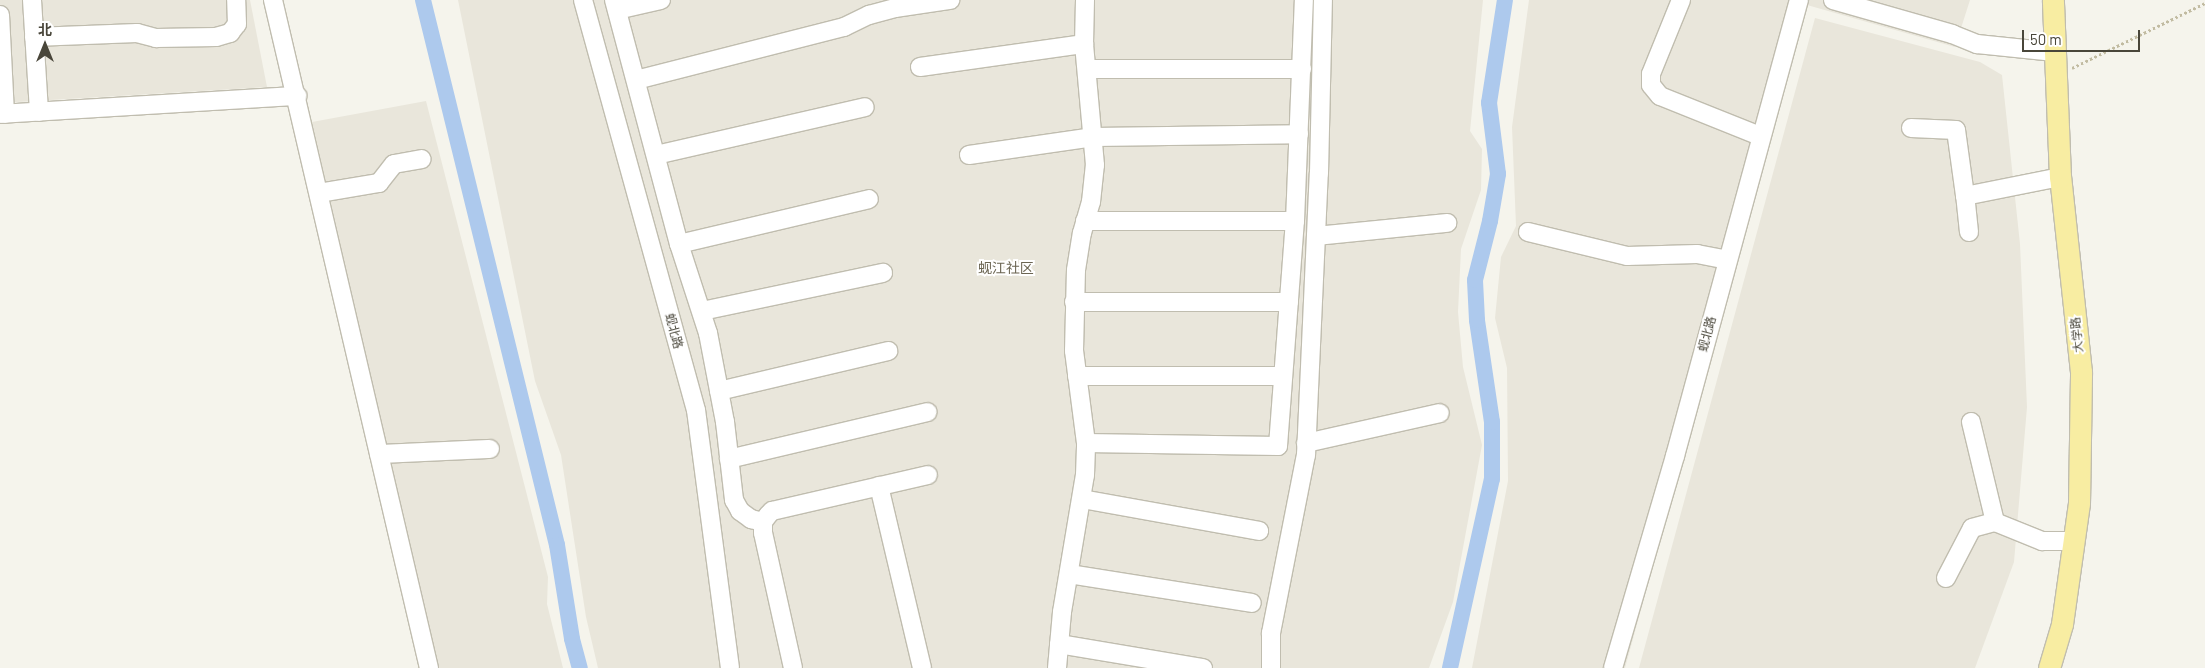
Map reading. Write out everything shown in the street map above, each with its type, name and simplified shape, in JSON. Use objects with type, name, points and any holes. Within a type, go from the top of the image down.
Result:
[{"type":"main road","name":"大学路","points":[[2049,668],[2062,624],[2080,503],[2081,372],[2060,177],[2054,0]]},
{"type":"street","points":[[32,0],[39,112]]},
{"type":"street","points":[[34,37],[136,33],[156,38],[216,37],[230,33],[237,24],[236,0]]},
{"type":"street","points":[[273,0],[297,96],[429,668]]},
{"type":"street","name":"蚬北路","points":[[584,0],[696,410],[730,668]]},
{"type":"street","points":[[660,0],[616,5],[679,244],[702,310],[719,390],[734,500],[740,511],[751,519],[763,522]]},
{"type":"street","points":[[636,80],[844,27],[868,15],[894,8],[950,0]]},
{"type":"street","points":[[1057,668],[1062,612],[1082,499],[1086,444],[1074,351],[1076,270],[1094,183],[1094,137],[1084,44],[1085,0]]},
{"type":"street","points":[[1086,444],[1278,446],[1294,221],[1304,0]]},
{"type":"street","points":[[1271,668],[1271,634],[1306,443],[1316,236],[1324,0]]},
{"type":"street","points":[[1681,0],[1652,74],[1652,85],[1660,96],[1760,136]]},
{"type":"street","name":"蚬北路","points":[[1613,668],[1674,456],[1760,136],[1799,0]]},
{"type":"street","points":[[1833,0],[1952,34],[1976,44],[2056,52]]},
{"type":"street","points":[[0,15],[2,114],[297,96]]},
{"type":"street","points":[[920,67],[1084,44]]},
{"type":"street","points":[[1087,69],[1302,69]]},
{"type":"street","points":[[656,155],[864,108]]},
{"type":"street","points":[[1911,128],[1956,130],[1969,232]]},
{"type":"street","points":[[968,155],[1094,137],[1299,134]]},
{"type":"street","points":[[319,194],[379,183],[394,164],[422,158]]},
{"type":"street","points":[[1965,196],[2060,177]]},
{"type":"street","points":[[679,244],[869,199]]},
{"type":"street","points":[[1085,221],[1294,221]]},
{"type":"street","points":[[1316,236],[1446,223]]},
{"type":"street","points":[[1528,232],[1627,256],[1697,254],[1727,260]]},
{"type":"street","points":[[702,310],[883,273]]},
{"type":"street","points":[[1074,302],[1289,302]]},
{"type":"street","points":[[719,390],[888,351]]},
{"type":"street","points":[[1077,376],[1283,376]]},
{"type":"street","points":[[729,459],[928,412]]},
{"type":"street","points":[[1306,443],[1440,414]]},
{"type":"street","points":[[1971,422],[1995,522]]},
{"type":"street","points":[[379,454],[490,449]]},
{"type":"street","points":[[793,668],[763,533],[763,522],[772,512],[928,475]]},
{"type":"street","points":[[879,486],[922,668]]},
{"type":"street","points":[[1082,499],[1259,530]]},
{"type":"street","points":[[1946,578],[1972,528],[1995,522],[2042,542],[2074,542]]},
{"type":"street","points":[[1069,574],[1252,604]]},
{"type":"street","points":[[1059,644],[1203,668]]},
{"type":"path","points":[[2056,76],[2205,2]]},
{"type":"shaded area","points":[[0,0],[250,0],[267,87],[0,103]]},
{"type":"shaded area","points":[[458,0],[1483,0],[1470,131],[1482,149],[1481,190],[1461,249],[1458,312],[1463,367],[1482,445],[1453,602],[1429,668],[598,668],[586,617],[561,455],[535,381]]},
{"type":"shaded area","points":[[1529,0],[1970,0],[1955,47],[1807,5],[1625,668],[1472,668],[1508,481],[1507,368],[1495,318],[1501,257],[1516,226],[1512,127]]},
{"type":"shaded area","points":[[1815,18],[1980,62],[2002,75],[2020,244],[2027,407],[2014,562],[1975,668],[1639,668]]},
{"type":"shaded area","points":[[426,101],[548,577],[547,604],[563,668],[438,668],[312,122]]},
{"type":"waterway","points":[[423,0],[557,545],[572,639],[580,668]]},
{"type":"waterway","points":[[1450,668],[1492,479],[1492,422],[1477,320],[1475,280],[1490,221],[1498,174],[1489,103],[1505,0]]},
{"type":"district","name":"蚬江社区","points":[[1006,268]]}]
